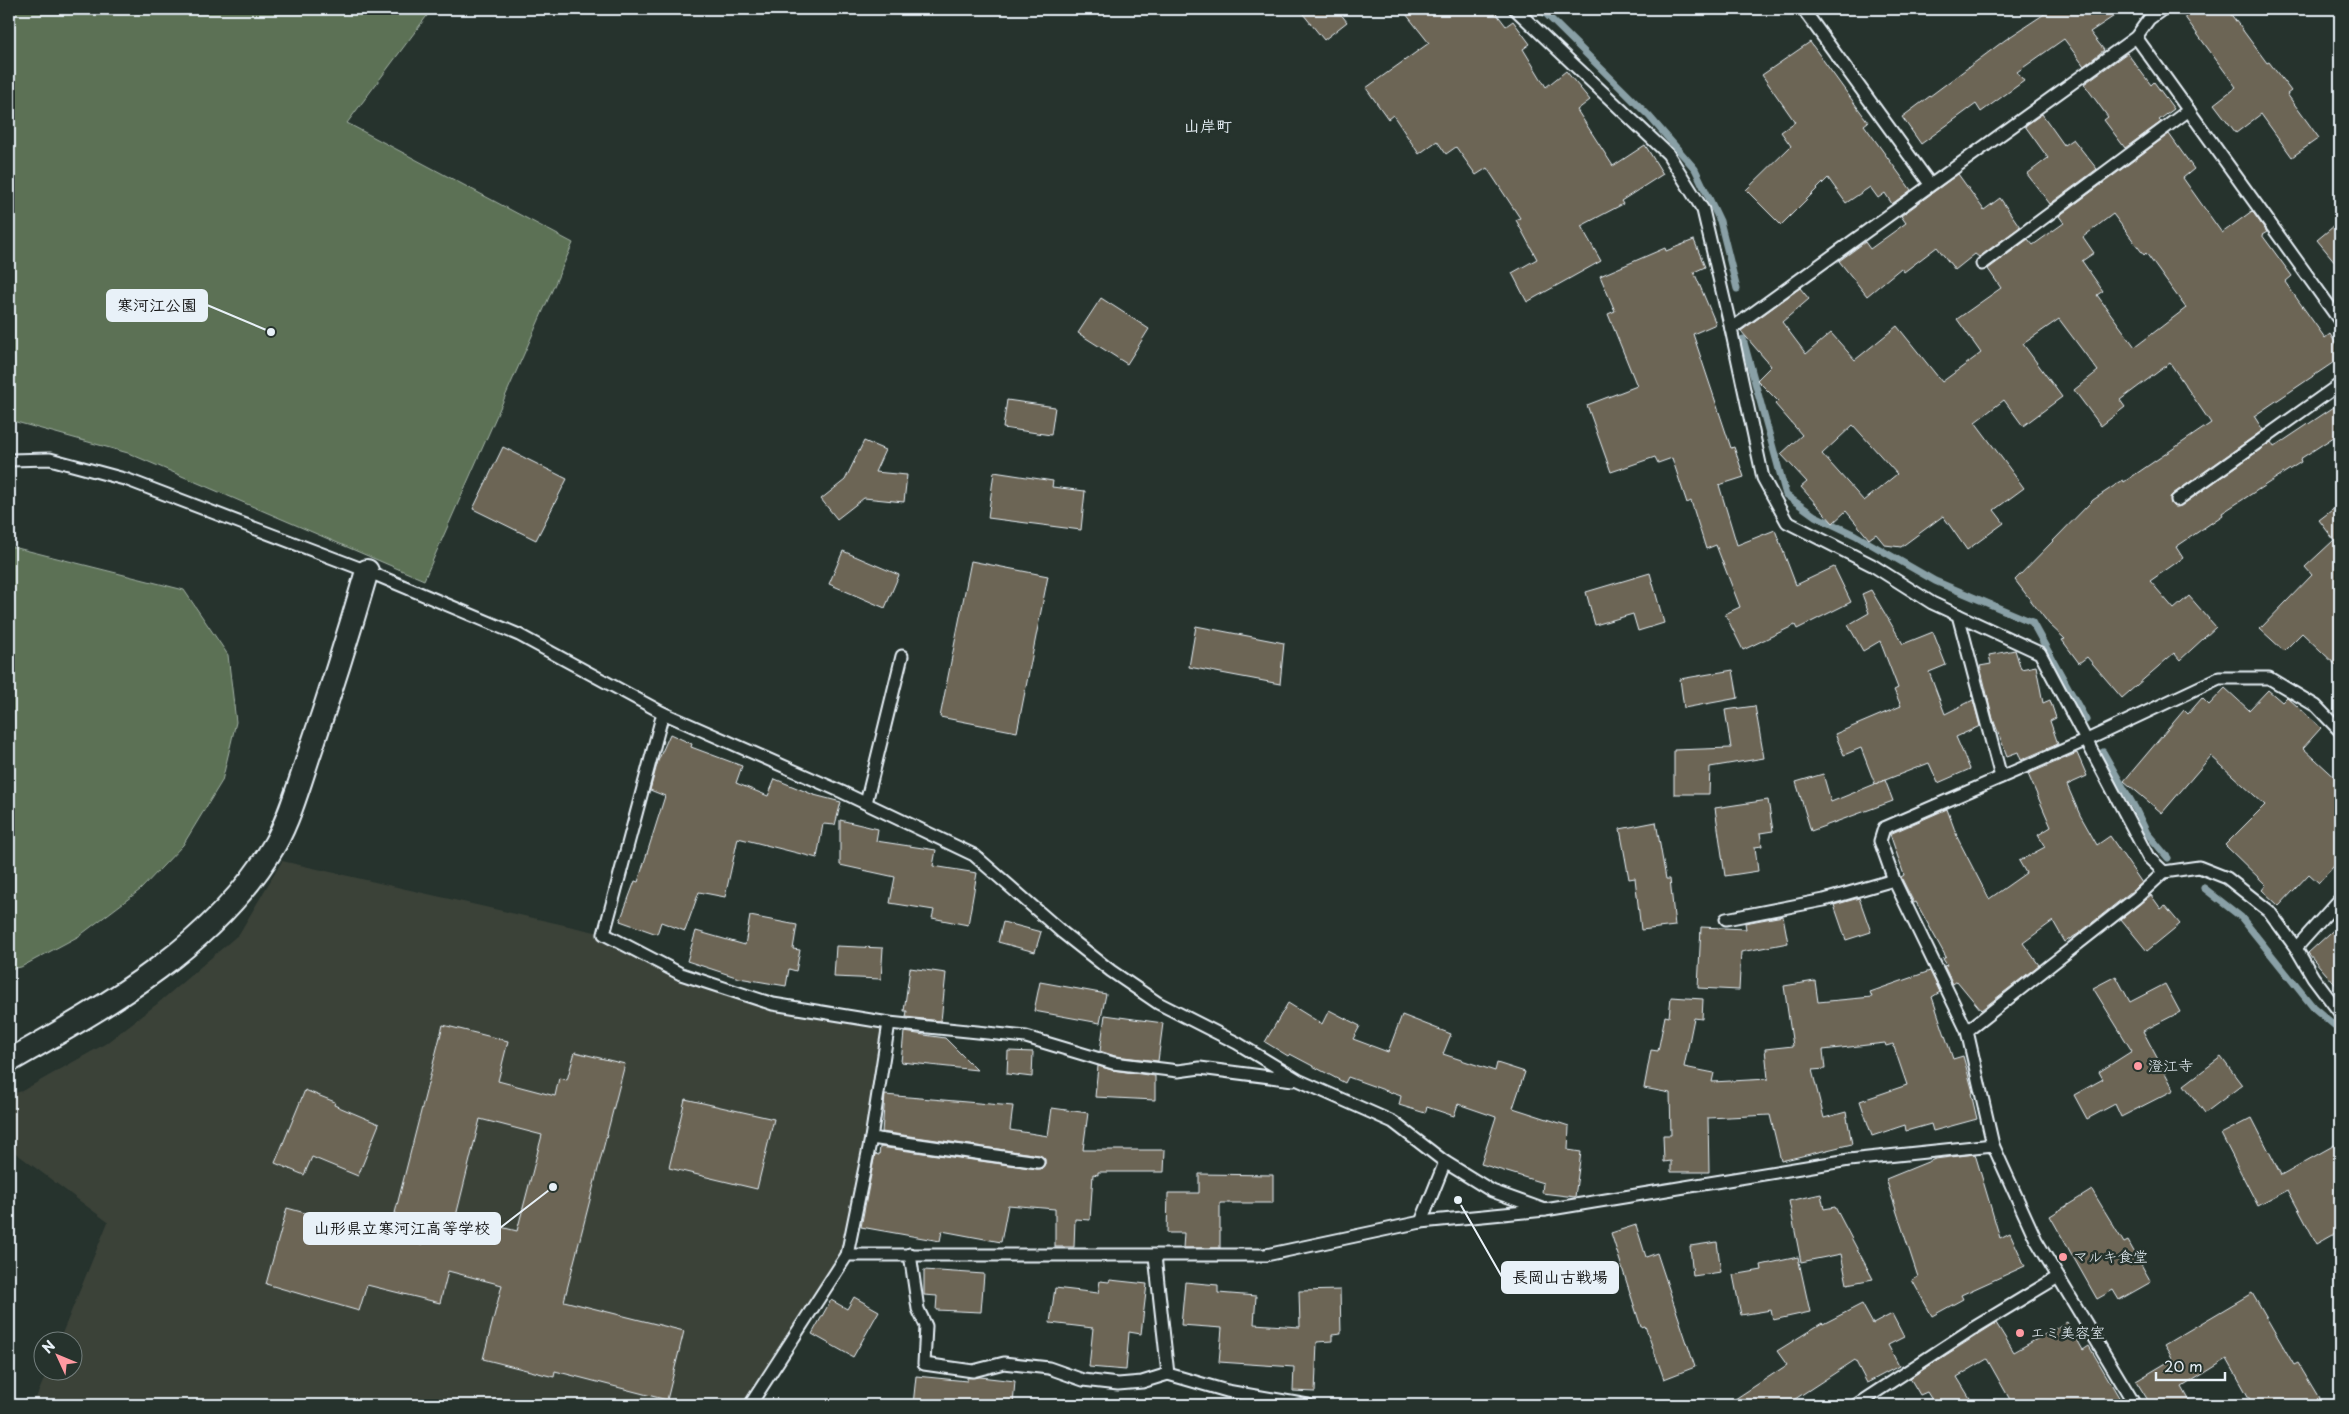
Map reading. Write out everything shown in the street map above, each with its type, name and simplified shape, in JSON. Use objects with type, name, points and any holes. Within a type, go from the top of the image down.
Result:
[{"type":"street","points":[[9,1061],[75,1022],[186,948],[240,894],[276,843],[299,785],[346,646],[367,571]]},
{"type":"lane","points":[[1515,9],[1668,154],[1702,210],[1731,329],[1763,478],[1787,522],[1872,565],[1932,603],[2040,652],[2148,857],[2164,872]]},
{"type":"lane","points":[[1803,9],[1930,184]]},
{"type":"lane","points":[[1731,329],[2136,37],[2149,19],[2163,9]]},
{"type":"lane","points":[[2136,37],[2340,321]]},
{"type":"lane","points":[[1982,264],[2189,110]]},
{"type":"lane","points":[[2177,500],[2340,384]]},
{"type":"lane","points":[[9,460],[50,459],[128,480],[367,571],[519,635],[663,713],[866,803],[974,854],[1063,933],[1111,972],[1158,1003],[1237,1043],[1298,1080],[1393,1122],[1445,1162],[1492,1191],[1545,1210]]},
{"type":"lane","points":[[1958,615],[2001,777]]},
{"type":"lane","points":[[866,803],[902,656]]},
{"type":"lane","points":[[2135,1405],[2036,1240],[1993,1145],[1967,1031],[1894,880],[1880,841],[1884,828],[2087,740],[2219,678],[2269,678],[2316,706],[2340,731]]},
{"type":"lane","points":[[663,713],[604,934],[681,974],[773,1004],[888,1023],[1026,1037],[1113,1063],[1178,1071],[1200,1068],[1298,1080]]},
{"type":"lane","points":[[1967,1031],[2136,898],[2164,872],[2199,867],[2227,878],[2269,911],[2296,948],[2313,977],[2340,1013]]},
{"type":"lane","points":[[1726,919],[1824,900],[1894,880]]},
{"type":"lane","points":[[2296,948],[2340,899]]},
{"type":"lane","points":[[750,1405],[847,1255],[871,1138],[888,1023]]},
{"type":"lane","points":[[871,1138],[1038,1162]]},
{"type":"lane","points":[[847,1255],[1266,1255],[1421,1222],[1545,1210],[1848,1160],[1993,1145]]},
{"type":"lane","points":[[1421,1222],[1445,1162]]},
{"type":"lane","points":[[910,1254],[918,1309],[926,1326],[924,1364],[973,1371],[1004,1363],[1049,1368],[1083,1380],[1118,1384],[1142,1382],[1168,1374],[1227,1391],[1308,1405]]},
{"type":"lane","points":[[1155,1256],[1168,1374]]},
{"type":"lane","points":[[1856,1405],[1972,1329],[2058,1277]]},
{"type":"shaded area","points":[[282,861],[604,934],[681,974],[773,1004],[889,1023],[847,1255],[750,1405],[33,1405],[43,1382],[82,1382],[82,1332],[63,1332],[108,1222],[9,1148],[9,1095],[22,1091],[105,1044],[157,1004],[239,934]]},
{"type":"green space","points":[[9,9],[432,9],[347,123],[573,243],[424,580],[128,453],[9,420]]},
{"type":"green space","points":[[9,546],[184,590],[228,655],[236,722],[222,781],[183,845],[140,890],[79,936],[21,967],[9,969]]},
{"type":"building","points":[[1299,9],[1337,9],[1347,22],[1324,40]]},
{"type":"building","points":[[1402,9],[1493,9],[1506,26],[1513,21],[1530,44],[1523,49],[1546,87],[1566,71],[1590,100],[1577,110],[1613,166],[1645,145],[1663,174],[1621,201],[1623,204],[1581,226],[1601,261],[1527,302],[1512,273],[1537,259],[1516,220],[1520,218],[1487,168],[1476,175],[1456,147],[1446,154],[1437,141],[1419,154],[1393,115],[1388,119],[1366,88],[1429,43]]},
{"type":"building","points":[[2052,9],[2125,9],[2090,32],[2104,50],[2084,66],[2064,39],[2017,72],[2024,81],[1981,112],[1976,104],[1921,144],[1902,117],[2005,40]]},
{"type":"building","points":[[2179,9],[2227,9],[2267,63],[2269,62],[2291,91],[2287,94],[2319,138],[2292,157],[2261,114],[2236,133],[2214,104],[2236,87]]},
{"type":"building","points":[[1810,42],[1868,122],[1864,125],[1911,190],[1892,204],[1885,193],[1878,198],[1870,187],[1846,203],[1828,178],[1781,225],[1746,190],[1791,146],[1781,132],[1795,122],[1762,75]]},
{"type":"building","points":[[2127,53],[2151,85],[2154,82],[2174,109],[2159,120],[2161,122],[2125,148],[2104,120],[2108,117],[2084,84]]},
{"type":"building","points":[[2042,114],[2064,145],[2073,139],[2097,169],[2050,204],[2027,174],[2048,158],[2025,126]]},
{"type":"building","points":[[2169,134],[2194,169],[2183,178],[2222,233],[2252,211],[2267,232],[2262,235],[2292,276],[2285,282],[2325,338],[2330,334],[2340,350],[2340,358],[2254,416],[2263,430],[2170,497],[2171,504],[2174,507],[2181,506],[2271,442],[2274,447],[2340,403],[2340,433],[2300,459],[2301,462],[2222,513],[2223,515],[2176,547],[2183,558],[2150,581],[2174,609],[2189,596],[2216,627],[2180,660],[2174,653],[2122,698],[2087,657],[2079,663],[2062,640],[2065,639],[2049,624],[2015,580],[2093,500],[2123,480],[2124,482],[2211,423],[2170,363],[2120,400],[2125,407],[2101,426],[2074,390],[2098,371],[2059,319],[2023,344],[2062,397],[2023,426],[2004,400],[1975,422],[2024,488],[1994,510],[2004,523],[1967,550],[1943,516],[1901,547],[1885,545],[1876,534],[1869,539],[1846,511],[1833,523],[1801,487],[1807,482],[1781,454],[1802,435],[1775,404],[1778,401],[1757,380],[1771,366],[1741,331],[1800,288],[1809,299],[1782,322],[1806,354],[1831,333],[1855,360],[1897,326],[1942,382],[1981,353],[1957,319],[2001,288],[1988,269],[2028,239],[2033,245],[2064,223],[2059,216]],"holes":[[[2113,214],[2144,255],[2146,253],[2186,308],[2135,347],[2097,295],[2103,291],[2082,261],[2094,253],[2083,237]],[[1853,425],[1897,474],[1864,501],[1822,454]]]},
{"type":"building","points":[[1958,174],[1984,210],[2000,198],[2020,227],[1979,257],[1975,254],[1955,270],[1937,247],[1904,272],[1901,268],[1867,296],[1839,261],[1865,242],[1870,249],[1906,223],[1901,216]]},
{"type":"building","points":[[2340,221],[2340,268],[2317,240]]},
{"type":"building","points":[[1694,240],[1705,267],[1694,272],[1716,324],[1693,334],[1731,448],[1734,447],[1744,477],[1719,485],[1737,545],[1775,530],[1796,585],[1834,567],[1851,602],[1797,629],[1795,625],[1743,650],[1725,614],[1740,607],[1716,545],[1706,549],[1691,501],[1687,503],[1672,458],[1658,463],[1655,457],[1611,472],[1587,405],[1637,386],[1608,314],[1615,311],[1600,276],[1665,248],[1666,251]]},
{"type":"building","points":[[1101,298],[1149,329],[1127,364],[1078,333]]},
{"type":"building","points":[[1007,400],[1055,407],[1051,435],[1003,428]]},
{"type":"building","points":[[864,441],[885,450],[875,472],[907,475],[904,502],[864,498],[837,519],[821,499],[845,480]]},
{"type":"building","points":[[503,447],[567,479],[536,540],[473,509]]},
{"type":"building","points":[[994,472],[1053,481],[1052,487],[1085,491],[1081,530],[988,518]]},
{"type":"building","points":[[2340,504],[2340,669],[2302,633],[2284,651],[2260,629],[2312,575],[2305,567],[2334,540],[2319,520]]},
{"type":"building","points":[[843,551],[899,575],[885,608],[829,584]]},
{"type":"building","points":[[971,561],[1048,576],[1017,732],[940,717]]},
{"type":"building","points":[[1650,573],[1664,623],[1638,631],[1633,614],[1595,625],[1586,592]]},
{"type":"building","points":[[1871,590],[1903,644],[1933,632],[1946,665],[1929,672],[1945,714],[1973,700],[1980,726],[1956,737],[1970,769],[1938,783],[1929,763],[1875,784],[1861,748],[1844,755],[1835,734],[1901,706],[1894,690],[1898,688],[1880,641],[1863,651],[1848,625],[1869,613],[1862,594]]},
{"type":"building","points":[[1196,626],[1284,643],[1280,684],[1189,667]]},
{"type":"building","points":[[2015,650],[2021,669],[2036,666],[2043,703],[2050,700],[2056,718],[2050,721],[2058,744],[2021,760],[2018,752],[2007,756],[1993,719],[1980,666],[1991,664],[1989,655]]},
{"type":"building","points":[[1733,670],[1738,698],[1684,708],[1680,679]]},
{"type":"building","points":[[2225,688],[2249,710],[2268,690],[2282,702],[2287,697],[2321,728],[2303,748],[2340,782],[2340,859],[2319,883],[2309,874],[2279,906],[2262,890],[2266,885],[2225,845],[2265,805],[2211,756],[2162,813],[2124,781],[2184,710],[2188,714],[2202,698],[2209,705]]},
{"type":"building","points":[[1755,706],[1764,758],[1710,767],[1709,794],[1674,794],[1674,750],[1731,748],[1725,710]]},
{"type":"building","points":[[670,734],[692,744],[691,747],[742,766],[736,783],[768,796],[775,779],[814,795],[841,802],[835,825],[823,824],[817,858],[738,838],[725,897],[699,892],[685,931],[661,922],[657,934],[620,921],[635,881],[638,882],[665,796],[650,790],[658,761]]},
{"type":"building","points":[[2077,753],[2087,776],[2067,785],[2080,815],[2097,845],[2110,836],[2142,883],[2078,934],[2065,942],[2053,921],[2023,943],[2039,965],[1981,1010],[1957,981],[1953,984],[1944,966],[1947,965],[1943,959],[1946,957],[1901,877],[1904,875],[1890,834],[1947,809],[1958,839],[1989,899],[2026,873],[2019,861],[2045,847],[2038,835],[2051,827],[2028,774]]},
{"type":"building","points":[[1823,774],[1831,802],[1885,780],[1893,801],[1811,831],[1796,782]]},
{"type":"building","points":[[1768,800],[1773,831],[1760,833],[1762,846],[1755,847],[1758,871],[1725,876],[1715,808]]},
{"type":"building","points":[[840,820],[878,829],[876,841],[936,850],[933,866],[977,873],[968,925],[932,918],[934,910],[890,903],[895,877],[840,865]]},
{"type":"building","points":[[1656,822],[1666,879],[1670,879],[1675,926],[1641,930],[1635,878],[1629,879],[1620,829]]},
{"type":"building","points":[[2151,895],[2161,909],[2165,906],[2180,924],[2147,951],[2121,919]]},
{"type":"building","points":[[1859,898],[1871,932],[1846,940],[1834,905]]},
{"type":"building","points":[[750,916],[797,925],[793,949],[800,950],[796,971],[789,969],[786,986],[739,978],[687,961],[696,931],[745,945]]},
{"type":"building","points":[[1783,916],[1788,943],[1741,952],[1739,990],[1698,988],[1701,927],[1746,929],[1745,923]]},
{"type":"building","points":[[1003,922],[1041,932],[1035,952],[998,942]]},
{"type":"building","points":[[2340,924],[2340,990],[2308,953]]},
{"type":"building","points":[[836,946],[883,948],[881,979],[834,977]]},
{"type":"building","points":[[910,968],[946,973],[941,1021],[906,1017],[907,1011],[904,1011]]},
{"type":"building","points":[[1930,971],[1940,992],[1932,997],[1953,1059],[1963,1056],[1973,1092],[1971,1093],[1977,1119],[1933,1131],[1931,1124],[1906,1131],[1905,1125],[1872,1136],[1860,1101],[1907,1085],[1893,1044],[1886,1046],[1885,1043],[1823,1050],[1825,1069],[1812,1070],[1824,1118],[1846,1112],[1852,1144],[1781,1161],[1770,1115],[1708,1118],[1709,1172],[1671,1172],[1671,1161],[1664,1162],[1663,1135],[1671,1135],[1670,1093],[1644,1088],[1651,1050],[1658,1051],[1665,1016],[1669,1017],[1671,997],[1703,999],[1702,1019],[1694,1018],[1684,1067],[1714,1073],[1712,1082],[1768,1079],[1765,1049],[1793,1046],[1784,986],[1815,981],[1818,1002],[1872,997],[1870,992]]},
{"type":"building","points":[[2116,976],[2130,1002],[2165,984],[2180,1012],[2143,1031],[2174,1090],[2121,1117],[2115,1104],[2087,1119],[2074,1095],[2103,1079],[2099,1072],[2132,1051],[2093,988]]},
{"type":"building","points":[[1040,982],[1106,994],[1100,1023],[1034,1011]]},
{"type":"building","points":[[1288,1003],[1322,1024],[1329,1010],[1360,1026],[1353,1039],[1388,1052],[1402,1015],[1451,1034],[1443,1054],[1495,1071],[1497,1063],[1525,1072],[1513,1108],[1569,1126],[1568,1150],[1581,1152],[1575,1197],[1542,1193],[1543,1183],[1481,1164],[1496,1117],[1458,1104],[1454,1116],[1427,1107],[1425,1113],[1399,1105],[1401,1096],[1348,1077],[1345,1083],[1290,1054],[1288,1056],[1265,1042]]},
{"type":"building","points":[[1105,1015],[1163,1023],[1158,1061],[1115,1056],[1100,1051]]},
{"type":"building","points":[[443,1025],[508,1041],[498,1081],[555,1096],[559,1078],[567,1080],[575,1052],[625,1064],[564,1301],[684,1331],[667,1400],[555,1371],[554,1377],[483,1359],[502,1285],[448,1271],[440,1303],[367,1285],[359,1311],[266,1284],[287,1208],[421,1245],[427,1227],[395,1213]],"holes":[[[480,1119],[542,1135],[517,1231],[456,1216]]]},
{"type":"building","points":[[904,1032],[945,1038],[977,1070],[901,1062]]},
{"type":"building","points":[[1008,1051],[1033,1052],[1032,1077],[1007,1074]]},
{"type":"building","points":[[2221,1057],[2242,1085],[2205,1113],[2184,1085]]},
{"type":"building","points":[[1098,1066],[1112,1070],[1155,1076],[1155,1100],[1095,1097]]},
{"type":"building","points":[[305,1090],[335,1102],[334,1105],[379,1124],[358,1176],[312,1157],[304,1175],[275,1163]]},
{"type":"building","points":[[885,1095],[1013,1106],[1010,1130],[1048,1136],[1052,1108],[1088,1113],[1083,1150],[1165,1150],[1164,1172],[1098,1172],[1098,1175],[1093,1174],[1090,1220],[1075,1219],[1074,1247],[1055,1247],[1055,1209],[1008,1205],[1001,1242],[942,1231],[940,1241],[861,1227],[875,1154],[879,1155],[880,1147],[1037,1169],[1041,1169],[1045,1164],[1045,1159],[1039,1155],[882,1132]]},
{"type":"building","points":[[685,1099],[774,1119],[757,1189],[669,1168]]},
{"type":"building","points":[[2252,1118],[2281,1175],[2340,1142],[2340,1231],[2317,1244],[2288,1190],[2258,1206],[2221,1134]]},
{"type":"building","points":[[1975,1154],[2000,1238],[2010,1233],[2025,1266],[1961,1295],[1963,1299],[1932,1316],[1912,1280],[1918,1277],[1886,1179],[1935,1159]]},
{"type":"building","points":[[1199,1174],[1273,1175],[1273,1203],[1220,1203],[1220,1248],[1183,1248],[1184,1233],[1167,1233],[1168,1193],[1199,1193]]},
{"type":"building","points":[[2092,1190],[2124,1243],[2128,1241],[2151,1282],[2119,1300],[2113,1290],[2097,1299],[2050,1216]]},
{"type":"building","points":[[1821,1194],[1824,1209],[1835,1207],[1873,1279],[1847,1284],[1841,1254],[1801,1262],[1789,1201]]},
{"type":"building","points":[[1636,1225],[1646,1257],[1657,1253],[1695,1367],[1664,1379],[1645,1326],[1641,1327],[1611,1233]]},
{"type":"building","points":[[1717,1242],[1721,1272],[1693,1276],[1690,1246]]},
{"type":"building","points":[[1798,1257],[1810,1312],[1773,1320],[1771,1310],[1741,1315],[1733,1275],[1762,1270],[1761,1265]]},
{"type":"building","points":[[924,1270],[984,1274],[981,1312],[936,1310],[937,1296],[924,1295]]},
{"type":"building","points":[[1110,1280],[1147,1284],[1141,1334],[1129,1332],[1126,1370],[1089,1367],[1093,1328],[1050,1323],[1055,1288],[1098,1293],[1100,1281],[1109,1282]]},
{"type":"building","points":[[1185,1282],[1218,1285],[1218,1293],[1256,1296],[1254,1324],[1300,1327],[1299,1291],[1340,1290],[1341,1334],[1332,1335],[1332,1341],[1317,1342],[1315,1392],[1293,1391],[1294,1367],[1219,1362],[1222,1328],[1181,1325]]},
{"type":"building","points":[[2252,1293],[2294,1365],[2298,1363],[2319,1398],[2307,1405],[2253,1405],[2227,1359],[2182,1387],[2192,1405],[2151,1405],[2136,1381],[2173,1359],[2164,1345]]},
{"type":"building","points":[[854,1297],[879,1311],[853,1357],[812,1334],[831,1300],[847,1309]]},
{"type":"building","points":[[1862,1304],[1873,1324],[1892,1314],[1904,1337],[1888,1345],[1899,1366],[1867,1383],[1855,1360],[1786,1405],[1726,1405],[1787,1365],[1777,1351],[1822,1323]]},
{"type":"building","points":[[2067,1322],[2083,1350],[2089,1346],[2120,1399],[2109,1405],[2013,1405],[1987,1359],[1957,1377],[1974,1405],[1935,1405],[1927,1392],[1920,1395],[1910,1378],[1996,1323],[2014,1352]]},
{"type":"building","points":[[916,1376],[967,1381],[967,1378],[980,1377],[1015,1381],[1013,1405],[913,1405]]},
{"type":"waterway","points":[[1541,9],[1649,116],[1695,169],[1720,221],[1737,289]]},
{"type":"waterway","points":[[1743,339],[1786,495],[1815,516],[1855,535],[1935,581],[2032,622],[2086,720]]},
{"type":"waterway","points":[[2103,752],[2147,833],[2168,858]]},
{"type":"waterway","points":[[2204,888],[2241,917],[2313,1007],[2340,1030]]},
{"type":"place","name":"寒河江公園","points":[[271,332]]},
{"type":"place","name":"澄江寺","points":[[2138,1066]]},
{"type":"place","name":"山形県立寒河江高等学校","points":[[553,1187]]},
{"type":"place","name":"長岡山古戦場","points":[[1458,1200]]},
{"type":"place","name":"マルキ食堂","points":[[2063,1257]]},
{"type":"place","name":"エミ美容室","points":[[2020,1333]]},
{"type":"district","name":"山岸町","points":[[1208,126]]}]
